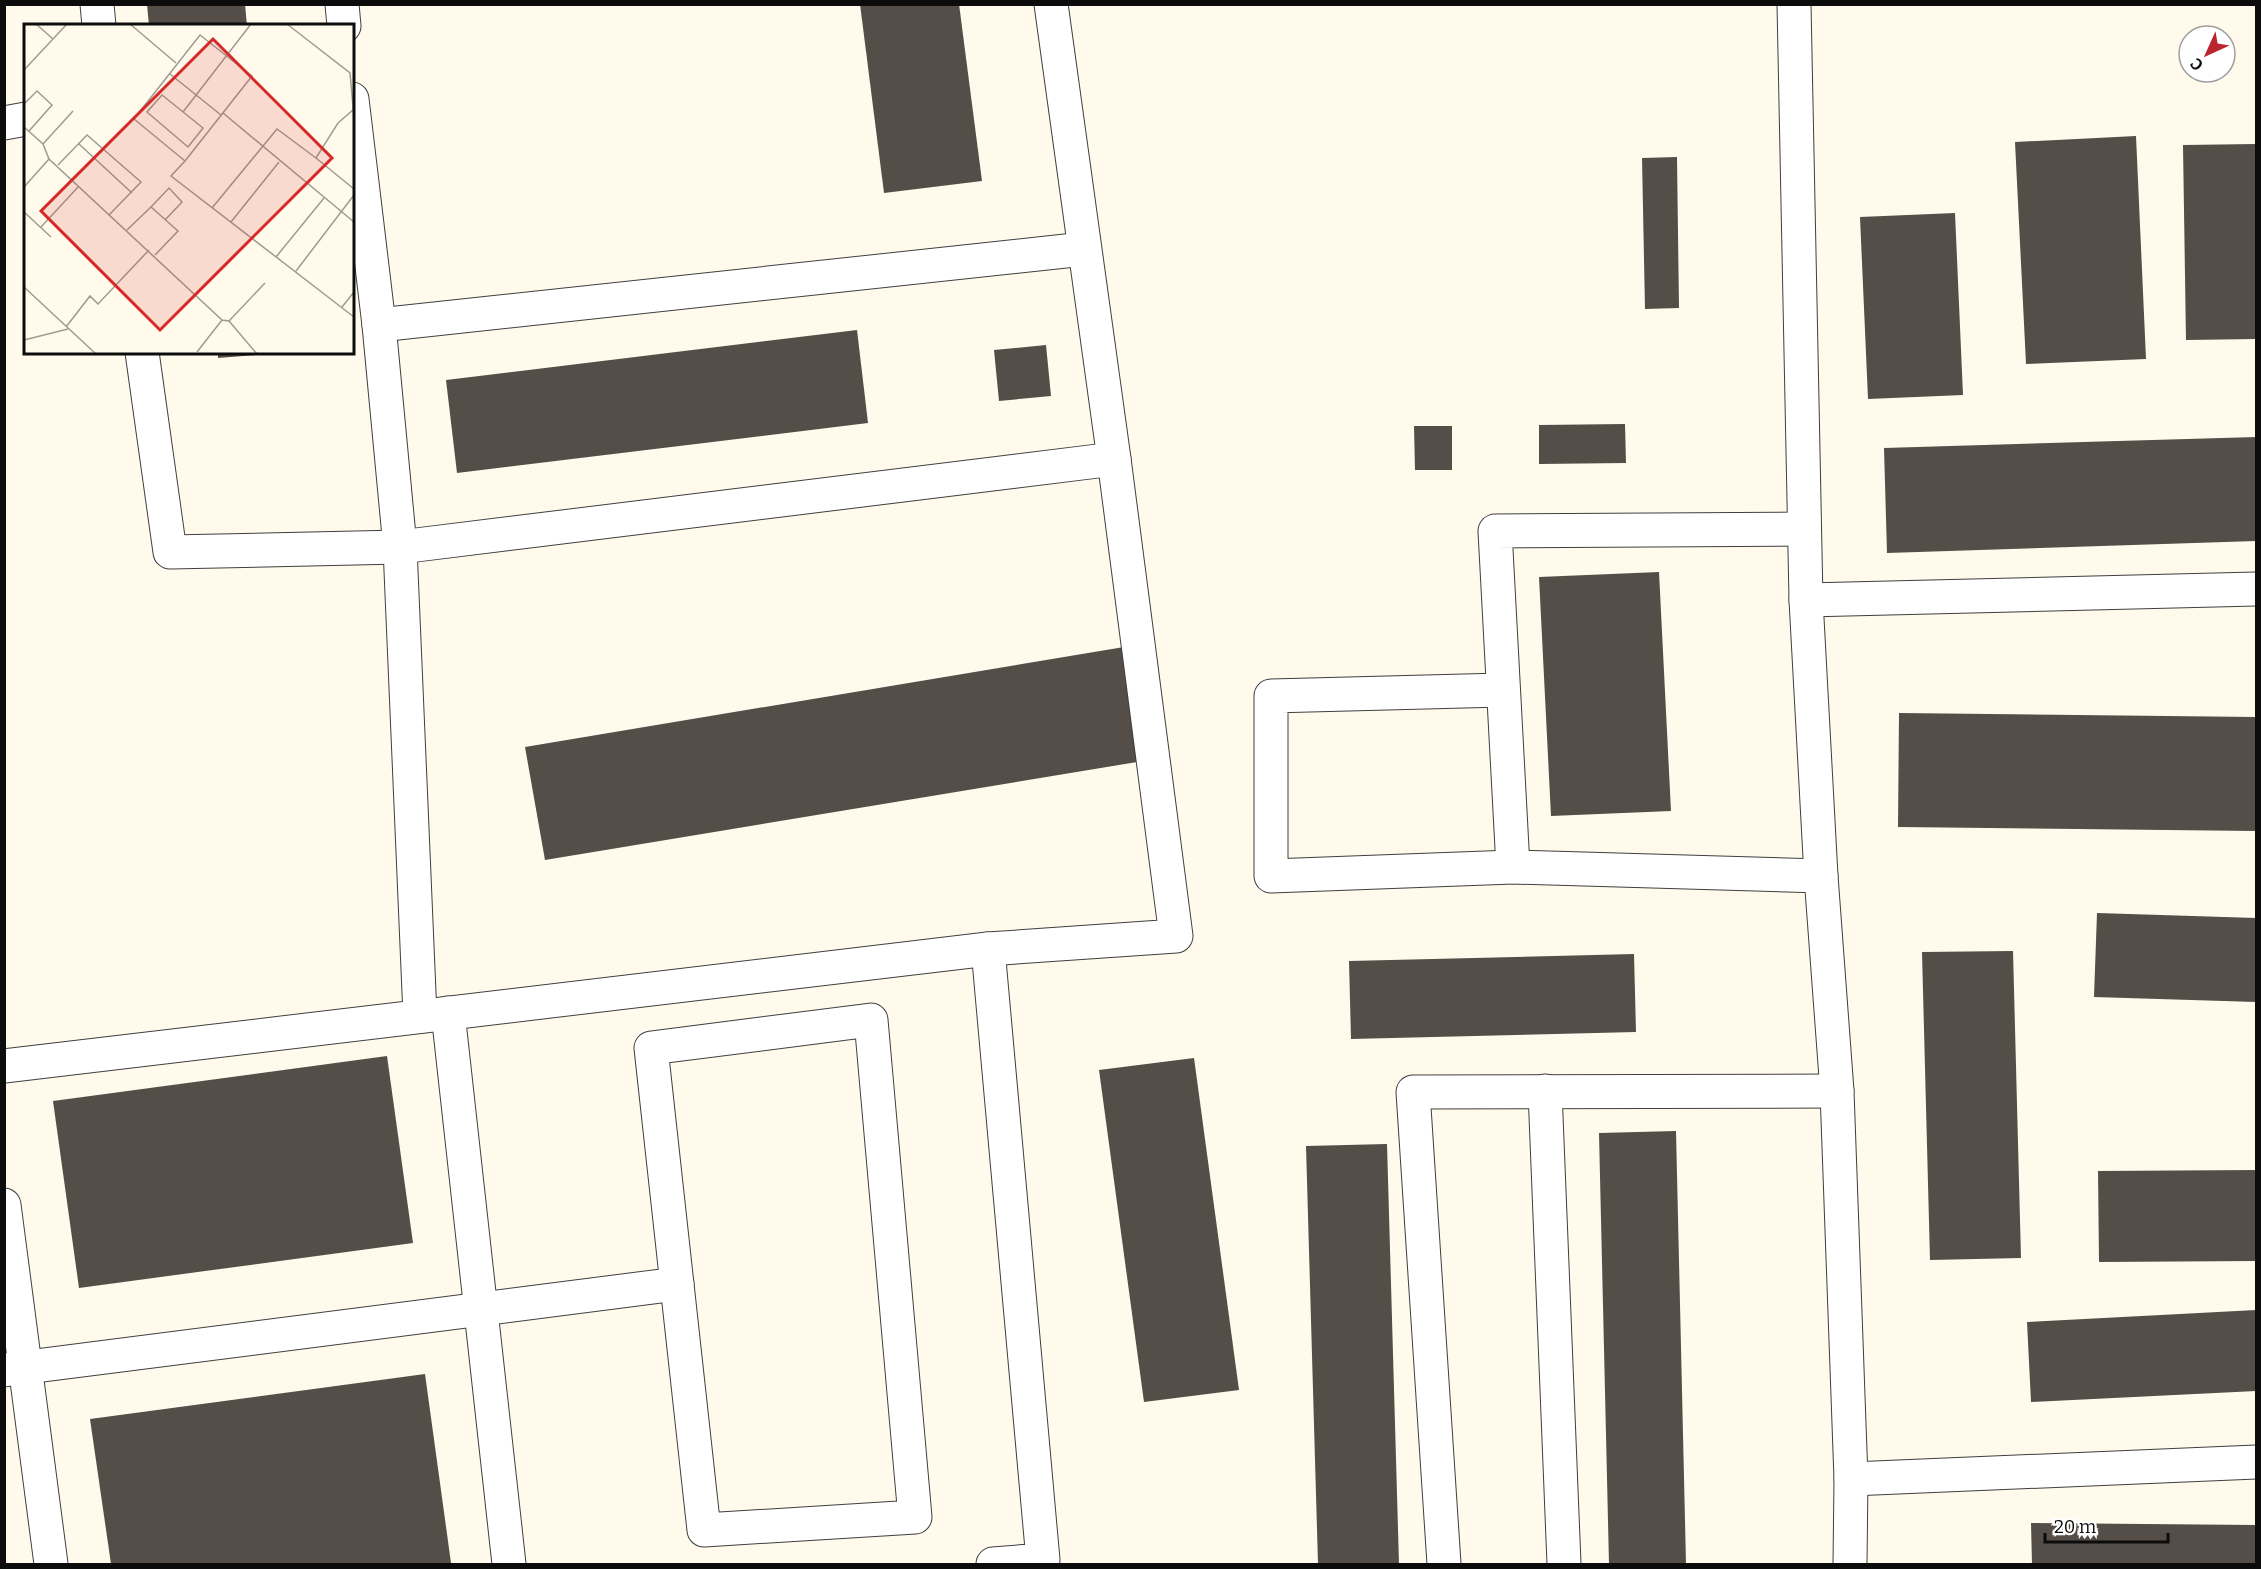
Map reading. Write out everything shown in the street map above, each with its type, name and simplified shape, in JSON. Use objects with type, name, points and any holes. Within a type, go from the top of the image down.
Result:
[{"type":"lane","points":[[97,4],[99,24]]},
{"type":"lane","points":[[342,4],[344,24]]},
{"type":"lane","points":[[4,1066],[988,949],[1176,936],[1114,459],[1051,4]]},
{"type":"lane","points":[[1794,4],[1806,600],[1821,876],[1837,1091],[1851,1479],[1850,1564]]},
{"type":"lane","points":[[354,116],[379,326],[400,547],[434,1015],[480,1309],[509,1564]]},
{"type":"lane","points":[[4,123],[24,118]]},
{"type":"lane","points":[[379,326],[1084,249]]},
{"type":"lane","points":[[142,354],[170,552],[400,547],[1114,459]]},
{"type":"lane","points":[[1513,867],[1495,531],[1804,529]]},
{"type":"lane","points":[[1806,600],[2256,589]]},
{"type":"lane","points":[[1503,690],[1271,696],[1271,876],[1513,867],[1821,876]]},
{"type":"lane","points":[[988,949],[1043,1560],[993,1564]]},
{"type":"lane","points":[[871,1020],[915,1517],[704,1530],[677,1284],[651,1048],[871,1020]]},
{"type":"lane","points":[[1545,1090],[1564,1564]]},
{"type":"lane","points":[[1444,1564],[1413,1092],[1837,1091]]},
{"type":"lane","points":[[4,1205],[15,1368],[51,1564]]},
{"type":"lane","points":[[15,1368],[677,1284]]},
{"type":"lane","points":[[1851,1479],[2256,1462]]},
{"type":"building","points":[[147,4],[245,4],[247,24],[149,24]]},
{"type":"building","points":[[860,4],[959,4],[982,181],[884,193]]},
{"type":"building","points":[[2136,136],[2146,359],[2026,364],[2015,142]]},
{"type":"building","points":[[2256,144],[2256,339],[2186,340],[2183,145]]},
{"type":"building","points":[[1677,157],[1679,308],[1645,309],[1642,158]]},
{"type":"building","points":[[1955,213],[1963,395],[1868,399],[1860,217]]},
{"type":"building","points":[[857,330],[868,423],[457,473],[446,380]]},
{"type":"building","points":[[1046,345],[1051,396],[999,401],[994,350]]},
{"type":"building","points":[[218,354],[268,354],[218,358]]},
{"type":"building","points":[[1625,424],[1626,463],[1539,464],[1539,425]]},
{"type":"building","points":[[1414,426],[1452,426],[1452,470],[1415,470]]},
{"type":"building","points":[[2256,437],[2256,541],[1887,553],[1884,448]]},
{"type":"building","points":[[1659,572],[1671,811],[1551,816],[1539,577]]},
{"type":"building","points":[[1124,647],[1143,761],[545,860],[525,747]]},
{"type":"building","points":[[1899,713],[2256,717],[2256,831],[1898,827]]},
{"type":"building","points":[[2097,913],[2256,918],[2256,1002],[2094,997]]},
{"type":"building","points":[[2013,951],[2021,1258],[1930,1260],[1922,952]]},
{"type":"building","points":[[1634,954],[1636,1032],[1351,1039],[1349,961]]},
{"type":"building","points":[[387,1056],[413,1243],[79,1288],[53,1101]]},
{"type":"building","points":[[1194,1058],[1239,1390],[1144,1402],[1099,1070]]},
{"type":"building","points":[[1676,1131],[1686,1564],[1609,1564],[1599,1133]]},
{"type":"building","points":[[1387,1144],[1399,1564],[1318,1564],[1306,1146]]},
{"type":"building","points":[[2256,1170],[2256,1261],[2099,1262],[2098,1171]]},
{"type":"building","points":[[2256,1310],[2256,1391],[2031,1402],[2027,1322]]},
{"type":"building","points":[[425,1374],[451,1563],[111,1564],[90,1419]]},
{"type":"building","points":[[2031,1523],[2256,1525],[2256,1564],[2032,1564]]}]
